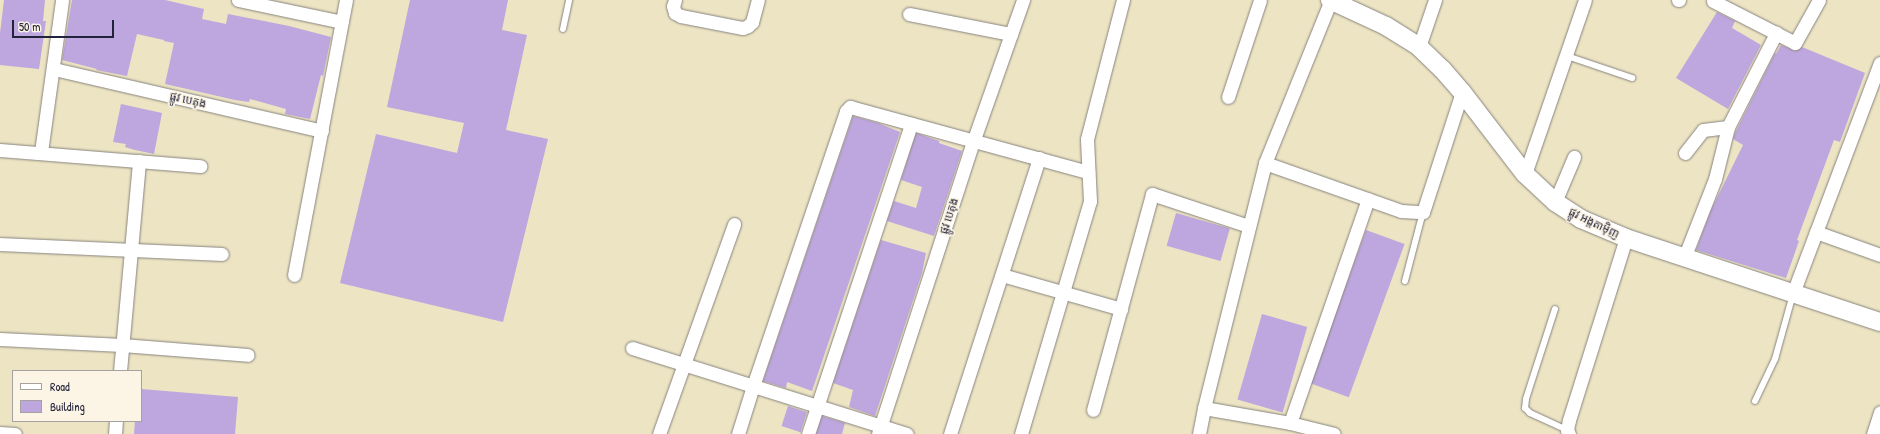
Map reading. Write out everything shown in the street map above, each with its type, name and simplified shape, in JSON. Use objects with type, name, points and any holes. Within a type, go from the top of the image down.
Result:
[{"type":"street","points":[[41,152],[54,69],[62,0]]},
{"type":"street","points":[[238,0],[342,22]]},
{"type":"street","points":[[294,275],[346,0]]},
{"type":"street","points":[[675,0],[673,6],[675,13],[681,16],[743,28],[752,22],[758,0]]},
{"type":"street","name":"ផ្លូវ បេតុង","points":[[879,430],[973,142],[1023,0]]},
{"type":"street","points":[[1021,434],[1090,200],[1087,139],[1123,0]]},
{"type":"street","points":[[1228,97],[1260,0]]},
{"type":"street","points":[[1199,434],[1204,408],[1265,163],[1330,0]]},
{"type":"street","name":"ផ្លូវ អង្តតាម៉ិញ","points":[[1330,0],[1386,26],[1419,47],[1442,69],[1462,92],[1525,174],[1555,202],[1580,219],[1626,238],[1684,258],[1880,322]]},
{"type":"street","points":[[1419,47],[1435,0]]},
{"type":"street","points":[[1525,174],[1567,56],[1585,0]]},
{"type":"street","points":[[1713,1],[1795,43],[1818,0]]},
{"type":"street","points":[[909,14],[1011,34]]},
{"type":"street","points":[[1684,258],[1715,179],[1728,127],[1776,33]]},
{"type":"street","points":[[1793,293],[1880,63]]},
{"type":"street","name":"ផ្លូវ បេតុង","points":[[54,69],[322,130]]},
{"type":"street","points":[[1265,163],[1401,211],[1423,212],[1462,92]]},
{"type":"street","points":[[738,434],[846,111],[850,107],[973,142],[1088,172]]},
{"type":"street","points":[[808,434],[911,124]]},
{"type":"street","points":[[1685,153],[1703,130],[1728,127]]},
{"type":"street","points":[[0,150],[41,152],[200,166]]},
{"type":"street","points":[[950,434],[1039,158]]},
{"type":"street","points":[[1555,202],[1574,158]]},
{"type":"street","points":[[120,370],[139,161]]},
{"type":"street","points":[[1093,410],[1152,194],[1250,226]]},
{"type":"street","points":[[1293,427],[1368,199]]},
{"type":"street","points":[[659,434],[734,224]]},
{"type":"street","points":[[1816,232],[1880,255]]},
{"type":"street","points":[[1568,432],[1569,420],[1626,238]]},
{"type":"street","points":[[0,244],[222,254]]},
{"type":"street","points":[[1002,275],[1121,309]]},
{"type":"street","points":[[0,338],[122,345],[248,355]]},
{"type":"street","points":[[632,348],[817,406],[879,430],[908,434]]},
{"type":"street","points":[[1204,408],[1334,434]]},
{"type":"street","points":[[1873,434],[1880,412]]},
{"type":"street","points":[[115,434],[116,422]]},
{"type":"street","points":[[0,433],[15,434]]},
{"type":"lane","points":[[563,29],[569,0]]},
{"type":"lane","points":[[1567,56],[1632,78]]},
{"type":"lane","points":[[1405,281],[1423,212]]},
{"type":"lane","points":[[1755,402],[1775,359],[1793,293]]},
{"type":"lane","points":[[1555,308],[1526,399],[1525,408],[1530,413],[1568,432]]},
{"type":"building","points":[[4,0],[45,0],[43,21],[46,21],[39,69],[0,65],[0,33]]},
{"type":"building","points":[[72,0],[165,0],[204,9],[202,19],[226,24],[228,14],[289,26],[331,37],[323,76],[321,75],[310,119],[285,114],[286,109],[250,99],[249,102],[235,100],[165,84],[174,43],[164,40],[137,34],[127,76],[96,70],[97,69],[62,60]]},
{"type":"building","points":[[410,0],[508,0],[502,30],[527,35],[506,130],[548,139],[503,322],[340,283],[376,134],[457,153],[464,123],[387,107]]},
{"type":"building","points":[[1717,12],[1735,21],[1732,28],[1761,45],[1728,109],[1676,78]]},
{"type":"building","points":[[1781,45],[1795,51],[1802,47],[1865,73],[1840,142],[1834,140],[1797,240],[1799,241],[1786,278],[1696,250],[1711,210],[1743,145],[1733,139],[1735,133],[1775,53],[1776,54]]},
{"type":"building","points":[[121,104],[162,113],[154,154],[125,147],[126,144],[113,142]]},
{"type":"building","points":[[853,116],[878,123],[900,132],[812,391],[787,382],[786,388],[763,381]]},
{"type":"building","points":[[916,133],[962,151],[934,236],[887,221],[894,201],[916,208],[922,187],[901,180]]},
{"type":"building","points":[[1176,213],[1230,228],[1220,261],[1167,246]]},
{"type":"building","points":[[1366,230],[1405,244],[1349,397],[1310,383]]},
{"type":"building","points":[[881,240],[926,253],[922,273],[875,416],[849,407],[853,390],[833,383]]},
{"type":"building","points":[[1262,314],[1307,327],[1283,413],[1237,400]]},
{"type":"building","points":[[142,389],[238,397],[235,434],[134,434],[135,422],[142,422]]},
{"type":"building","points":[[788,406],[807,412],[801,432],[782,426]]},
{"type":"building","points":[[822,416],[845,423],[842,434],[816,434]]}]
